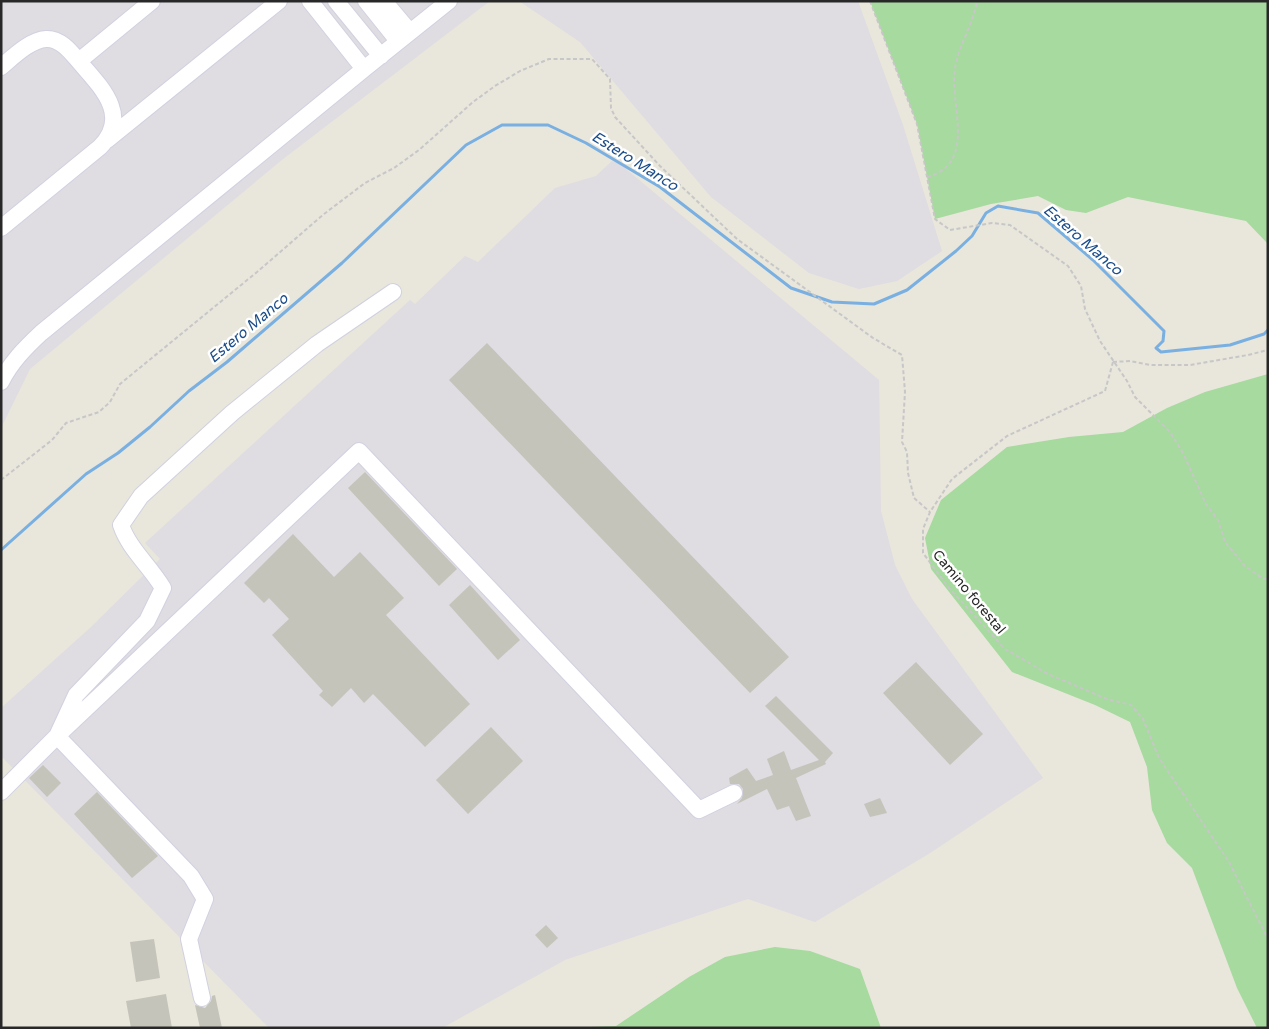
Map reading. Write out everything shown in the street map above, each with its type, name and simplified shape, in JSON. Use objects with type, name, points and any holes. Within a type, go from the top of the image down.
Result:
[{"type":"lane","points":[[79,61],[152,1]]},
{"type":"lane","points":[[1,228],[279,1]]},
{"type":"lane","points":[[310,1],[364,69]]},
{"type":"lane","points":[[336,1],[381,56]]},
{"type":"lane","points":[[366,1],[404,37]]},
{"type":"lane","points":[[384,1],[404,37]]},
{"type":"lane","points":[[1,382],[9,367],[22,350],[449,1]]},
{"type":"lane","points":[[1,67],[30,45],[47,39],[64,46],[79,61],[109,99],[113,117],[111,132],[107,140]]},
{"type":"lane","points":[[57,736],[76,695],[147,621],[163,588],[153,571],[126,540],[121,525],[141,496],[232,413],[317,344],[393,292]]},
{"type":"lane","points":[[1,792],[57,736],[359,451],[698,810],[734,793]]},
{"type":"lane","points":[[57,736],[191,876],[205,899],[189,939],[202,998]]},
{"type":"path","points":[[870,1],[917,124],[935,219],[950,230],[982,225],[1010,225],[1068,266],[1081,286],[1085,309],[1112,362],[1127,381],[1135,397],[1170,432],[1183,453],[1206,504],[1218,520],[1225,542],[1244,564],[1264,579],[1268,579]]},
{"type":"path","points":[[927,177],[936,175],[948,166],[959,140],[954,96],[955,67],[977,1]]},
{"type":"path","points":[[1,480],[52,440],[66,423],[99,412],[110,402],[120,384],[257,272],[324,214],[365,183],[394,168],[419,150],[473,102],[495,86],[549,59],[592,59],[610,79],[611,108],[615,117],[628,133],[737,239],[818,299],[888,348],[902,355],[905,392],[902,442],[907,452],[908,473],[914,498],[930,512]]},
{"type":"path","points":[[1112,362],[1130,361],[1150,366],[1190,364],[1268,350]]},
{"type":"path","name":"Camino forestal","points":[[1112,362],[1105,390],[1007,436],[952,479],[930,512],[923,529],[923,553],[949,588],[1005,649],[1048,674],[1107,699],[1131,705],[1143,719],[1159,758],[1229,862],[1268,939]]},
{"type":"shaded area","points":[[1,1],[490,1],[283,159],[30,369],[1,428]]},
{"type":"shaded area","points":[[519,1],[858,1],[903,125],[942,251],[897,281],[859,289],[809,273],[711,197],[580,42]]},
{"type":"shaded area","points":[[612,161],[620,164],[879,380],[881,511],[895,565],[912,599],[1043,778],[930,853],[815,922],[748,899],[565,960],[442,1028],[269,1028],[1,756],[1,708],[91,627],[160,559],[145,543],[410,300],[415,304],[465,256],[478,262],[555,188],[596,176]]},
{"type":"green space","points":[[870,1],[1268,1],[1268,244],[1246,221],[1128,197],[1086,213],[1066,210],[1038,196],[991,204],[935,219],[917,124]]},
{"type":"green space","points":[[1268,374],[1268,1028],[1257,1028],[1237,988],[1192,868],[1167,843],[1152,810],[1147,767],[1130,722],[1095,705],[1012,672],[931,569],[925,538],[941,500],[1007,447],[1069,437],[1123,432],[1167,408],[1205,392]]},
{"type":"green space","points":[[775,947],[810,951],[860,969],[881,1028],[562,1028],[616,1026],[689,977],[725,957]]},
{"type":"building","points":[[487,343],[789,657],[750,693],[449,380]]},
{"type":"building","points":[[365,472],[457,569],[439,586],[348,488]]},
{"type":"building","points":[[293,534],[334,577],[360,552],[404,598],[386,615],[470,704],[425,747],[373,694],[364,703],[351,688],[332,707],[319,695],[323,691],[272,635],[289,619],[269,598],[264,603],[244,583]]},
{"type":"building","points":[[470,585],[520,640],[498,660],[449,605]]},
{"type":"building","points":[[916,662],[983,734],[950,765],[883,693]]},
{"type":"building","points":[[776,696],[833,753],[825,762],[826,764],[796,778],[811,816],[796,821],[789,806],[777,810],[767,789],[737,804],[742,798],[743,789],[739,784],[730,784],[729,778],[747,768],[756,781],[773,775],[767,759],[784,751],[791,770],[819,760],[765,706]]},
{"type":"building","points":[[491,727],[523,761],[468,814],[436,780]]},
{"type":"building","points":[[43,765],[61,783],[47,797],[29,778]]},
{"type":"building","points":[[97,792],[158,856],[132,878],[74,814]]},
{"type":"building","points":[[880,798],[887,813],[870,817],[864,804]]},
{"type":"building","points":[[546,925],[558,938],[547,948],[535,935]]},
{"type":"building","points":[[154,939],[160,978],[136,982],[130,942]]},
{"type":"building","points":[[166,994],[172,1028],[131,1028],[126,1001]]},
{"type":"building","points":[[215,995],[222,1028],[200,1028],[195,1005],[205,1008],[211,1001],[212,996]]},
{"type":"waterway","name":"Estero Manco","points":[[1,550],[86,474],[118,453],[150,427],[189,391],[227,362],[342,263],[466,145],[502,125],[548,125],[586,143],[660,187],[791,288],[832,302],[874,304],[907,290],[956,251],[972,236],[986,213],[998,206],[1038,213],[1093,260],[1164,331],[1163,341],[1156,348],[1161,352],[1230,345],[1264,334],[1268,330]]}]
